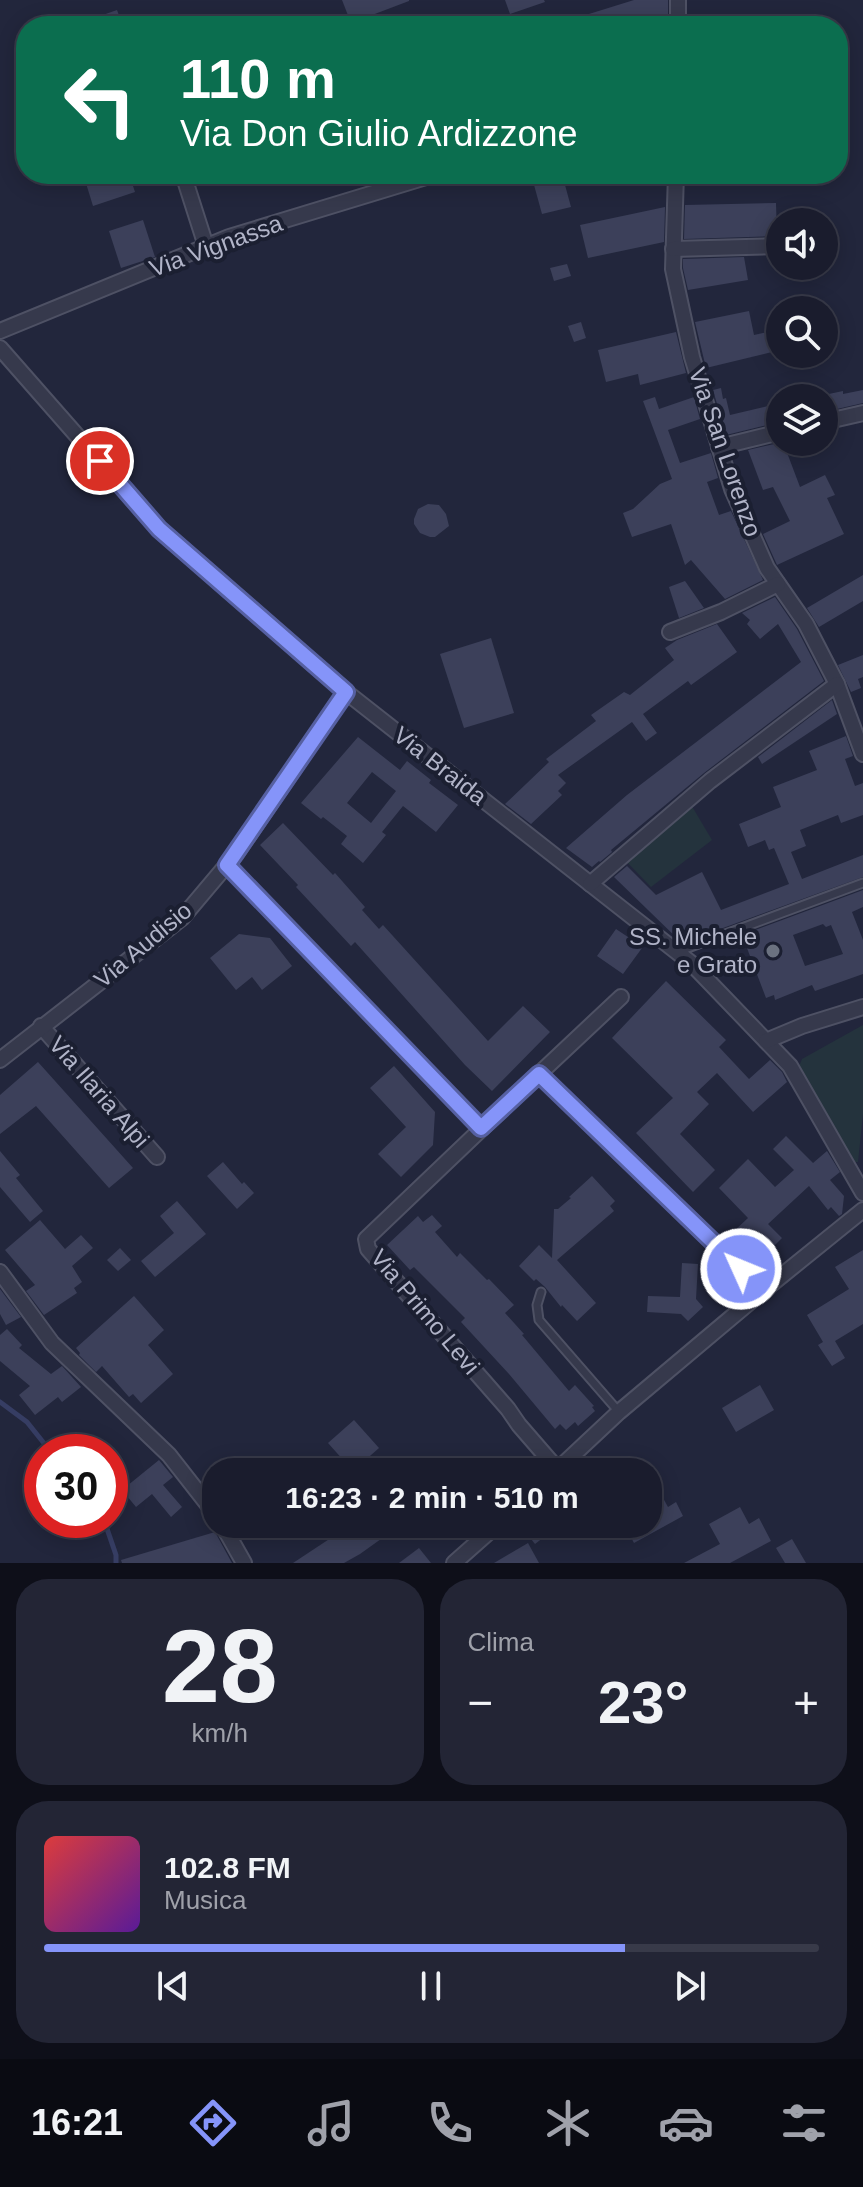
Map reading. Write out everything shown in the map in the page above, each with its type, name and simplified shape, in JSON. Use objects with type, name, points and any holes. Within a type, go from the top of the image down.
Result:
[{"type":"street","points":[[186,184],[206,246]]},
{"type":"street","name":"Via Vignassa","points":[[0,331],[229,237],[403,184]]},
{"type":"street","name":"Via San Lorenzo","points":[[676,184],[673,269],[692,357],[732,489],[767,568],[806,624],[837,684],[863,754]]},
{"type":"street","points":[[673,249],[766,246]]},
{"type":"street","name":"Via Braida","points":[[0,348],[159,529],[346,692],[677,952],[790,1066],[863,1193]]},
{"type":"street","points":[[838,419],[863,413]]},
{"type":"street","points":[[719,447],[766,435]]},
{"type":"street","points":[[670,632],[721,612],[778,584]]},
{"type":"street","points":[[590,884],[710,781],[837,684]]},
{"type":"street","name":"Via Audisio","points":[[0,1060],[182,918],[227,865],[346,692]]},
{"type":"street","points":[[227,865],[481,1128],[621,997]]},
{"type":"street","points":[[766,1041],[863,1007]]},
{"type":"street","name":"Via Ilaria Alpi","points":[[41,1026],[157,1157]]},
{"type":"street","points":[[539,1074],[764,1290]]},
{"type":"street","name":"Via Primo Levi","points":[[481,1128],[366,1239],[368,1249],[508,1409],[546,1458]]},
{"type":"street","points":[[570,1458],[619,1412],[863,1210]]},
{"type":"street","points":[[0,1272],[52,1343],[169,1455],[202,1497]]},
{"type":"street","points":[[230,1538],[244,1563]]},
{"type":"street","points":[[454,1563],[482,1538]]},
{"type":"lane","points":[[677,952],[863,883]]},
{"type":"lane","points":[[541,1292],[537,1305],[539,1320],[619,1412]]},
{"type":"shaded area","points":[[690,803],[712,840],[651,887],[624,859]]},
{"type":"shaded area","points":[[863,1025],[863,1114],[858,1162],[849,1162],[798,1069],[802,1059]]},
{"type":"building","points":[[342,0],[409,0],[369,16],[348,16]]},
{"type":"building","points":[[505,0],[544,0],[545,2],[510,14]]},
{"type":"building","points":[[634,0],[668,0],[668,16],[583,16]]},
{"type":"building","points":[[117,10],[119,16],[100,16]]},
{"type":"building","points":[[86,184],[132,184],[135,192],[93,206]]},
{"type":"building","points":[[534,184],[565,184],[571,207],[542,214]]},
{"type":"building","points":[[776,203],[776,208],[766,208],[766,236],[684,239],[685,205]]},
{"type":"building","points":[[665,207],[664,242],[588,258],[580,225]]},
{"type":"building","points":[[143,220],[155,257],[121,268],[109,231]]},
{"type":"building","points":[[744,257],[748,280],[688,290],[683,259]]},
{"type":"building","points":[[567,264],[571,276],[554,281],[550,268]]},
{"type":"building","points":[[749,311],[754,335],[766,332],[766,353],[706,368],[695,322]]},
{"type":"building","points":[[581,322],[586,338],[574,342],[568,326]]},
{"type":"building","points":[[676,332],[686,373],[640,385],[638,374],[606,382],[598,350]]},
{"type":"building","points":[[721,388],[730,415],[766,406],[766,425],[726,435],[713,390]]},
{"type":"building","points":[[863,390],[863,403],[838,409],[838,392],[843,391],[843,394]]},
{"type":"building","points":[[655,397],[659,409],[694,397],[700,419],[668,430],[680,463],[711,453],[718,478],[707,482],[719,515],[731,511],[763,580],[725,599],[691,560],[685,565],[671,524],[632,537],[623,513],[633,509],[660,484],[672,479],[643,401]]},
{"type":"building","points":[[766,446],[766,456],[788,456],[800,487],[825,475],[835,495],[827,498],[844,534],[777,565],[763,534],[790,521],[773,487],[763,490],[748,450]]},
{"type":"building","points":[[428,504],[439,505],[446,514],[449,526],[435,537],[420,533],[414,524],[418,509]]},
{"type":"building","points":[[863,575],[863,601],[819,627],[807,608]]},
{"type":"building","points":[[685,581],[704,608],[679,618],[669,587]]},
{"type":"building","points":[[775,597],[797,629],[824,681],[704,773],[600,862],[592,867],[566,848],[627,795],[801,662],[778,624],[760,639],[747,624],[750,620],[742,613]]},
{"type":"building","points":[[717,624],[737,652],[691,685],[688,681],[643,714],[657,733],[646,741],[632,722],[558,775],[566,783],[558,791],[562,795],[531,824],[505,804],[549,762],[546,759],[596,721],[591,715],[624,692],[630,695],[674,660],[665,648]]},
{"type":"building","points":[[491,638],[514,713],[464,728],[440,654]]},
{"type":"building","points":[[863,655],[863,677],[858,679],[861,688],[851,692],[838,665]]},
{"type":"building","points":[[832,700],[837,714],[762,764],[758,757]]},
{"type":"building","points":[[846,736],[853,756],[845,759],[855,786],[863,783],[863,815],[841,823],[838,815],[800,830],[806,846],[791,852],[802,879],[863,855],[863,877],[682,943],[614,877],[627,866],[656,895],[702,872],[721,910],[789,884],[774,848],[769,850],[765,840],[748,847],[739,824],[781,807],[773,787],[817,770],[809,751]]},
{"type":"building","points":[[358,737],[400,770],[407,761],[458,805],[436,832],[403,806],[382,832],[386,835],[363,863],[341,844],[347,836],[301,803]],"holes":[[[372,772],[396,791],[371,823],[347,803]]]},
{"type":"building","points":[[283,823],[333,875],[335,873],[365,907],[362,910],[379,929],[383,925],[488,1041],[523,1006],[550,1032],[492,1091],[355,942],[351,946],[260,845]]},
{"type":"building","points":[[863,890],[863,907],[852,912],[863,940],[863,974],[815,991],[812,985],[775,1000],[774,995],[766,998],[742,935]],"holes":[[[823,924],[826,927],[831,925],[843,954],[805,966],[793,935]]]},
{"type":"building","points":[[616,929],[636,939],[642,948],[623,974],[597,956]]},
{"type":"building","points":[[239,934],[270,938],[292,966],[262,990],[252,977],[236,990],[210,958]]},
{"type":"building","points":[[666,981],[726,1040],[719,1047],[749,1079],[770,1060],[787,1082],[753,1112],[717,1073],[697,1092],[709,1104],[680,1134],[715,1170],[693,1192],[636,1133],[673,1098],[612,1038]]},
{"type":"building","points":[[38,1062],[133,1168],[109,1188],[36,1106],[0,1134],[0,1095]]},
{"type":"building","points":[[394,1066],[435,1112],[433,1145],[401,1177],[378,1154],[406,1127],[370,1088]]},
{"type":"building","points":[[786,1136],[813,1163],[827,1151],[840,1172],[830,1180],[844,1196],[842,1214],[839,1216],[831,1207],[828,1210],[809,1186],[768,1224],[782,1238],[759,1261],[732,1233],[748,1218],[719,1188],[748,1159],[775,1187],[794,1170],[773,1149]]},
{"type":"building","points":[[0,1151],[20,1175],[16,1178],[43,1211],[30,1222],[0,1187]]},
{"type":"building","points":[[223,1162],[254,1193],[237,1209],[207,1176]]},
{"type":"building","points":[[592,1176],[615,1201],[610,1206],[614,1211],[557,1260],[596,1303],[577,1321],[545,1287],[519,1266],[539,1245],[552,1258],[554,1209],[571,1198]]},
{"type":"building","points":[[177,1201],[206,1234],[155,1277],[141,1261],[174,1233],[160,1216]]},
{"type":"building","points":[[432,1215],[442,1226],[435,1232],[457,1257],[460,1253],[514,1305],[505,1313],[569,1391],[575,1385],[594,1406],[595,1411],[578,1426],[575,1422],[566,1430],[560,1424],[555,1429],[461,1322],[465,1318],[414,1267],[410,1270],[387,1245],[418,1216],[423,1222]]},
{"type":"building","points":[[40,1220],[65,1249],[81,1235],[93,1248],[72,1266],[82,1282],[74,1288],[77,1293],[44,1315],[26,1291],[35,1285],[5,1250]]},
{"type":"building","points":[[120,1248],[131,1260],[118,1271],[107,1260]]},
{"type":"building","points":[[863,1250],[863,1324],[835,1341],[845,1358],[832,1366],[818,1345],[823,1342],[807,1315],[849,1289],[835,1267]]},
{"type":"building","points":[[682,1263],[698,1264],[696,1299],[703,1307],[688,1321],[681,1314],[647,1312],[648,1296],[680,1297]]},
{"type":"building","points":[[0,1289],[21,1317],[6,1325],[0,1314]]},
{"type":"building","points":[[134,1296],[164,1330],[148,1345],[173,1374],[141,1403],[133,1394],[129,1397],[102,1366],[96,1372],[76,1348]]},
{"type":"building","points":[[7,1329],[22,1345],[19,1348],[51,1374],[62,1366],[81,1387],[62,1402],[58,1397],[35,1415],[19,1395],[30,1386],[0,1361],[0,1335]]},
{"type":"building","points":[[760,1385],[774,1410],[736,1432],[722,1408]]},
{"type":"building","points":[[354,1420],[379,1448],[368,1458],[341,1458],[328,1443]]},
{"type":"building","points":[[159,1460],[173,1477],[163,1485],[182,1507],[171,1517],[152,1494],[136,1507],[128,1497],[128,1485]]},
{"type":"building","points":[[662,1496],[668,1507],[676,1502],[683,1516],[662,1528]]},
{"type":"building","points":[[740,1507],[749,1524],[759,1518],[771,1541],[730,1563],[684,1563],[720,1544],[709,1524]]},
{"type":"building","points":[[202,1536],[218,1538],[232,1563],[122,1563],[121,1560]]},
{"type":"building","points":[[331,1538],[382,1538],[344,1563],[293,1563]]},
{"type":"building","points":[[792,1539],[806,1563],[785,1563],[776,1548]]},
{"type":"building","points":[[528,1543],[539,1563],[494,1563]]},
{"type":"building","points":[[419,1548],[431,1563],[399,1563]]},
{"type":"waterway","points":[[0,1402],[27,1422],[37,1434]]},
{"type":"waterway","points":[[110,1538],[116,1563]]},
{"type":"place","name":"SS. Michele e Grato","points":[[773,951]]},
{"type":"route","points":[[100,461],[159,529],[346,692],[227,865],[481,1128],[539,1074],[741,1269]]}]
